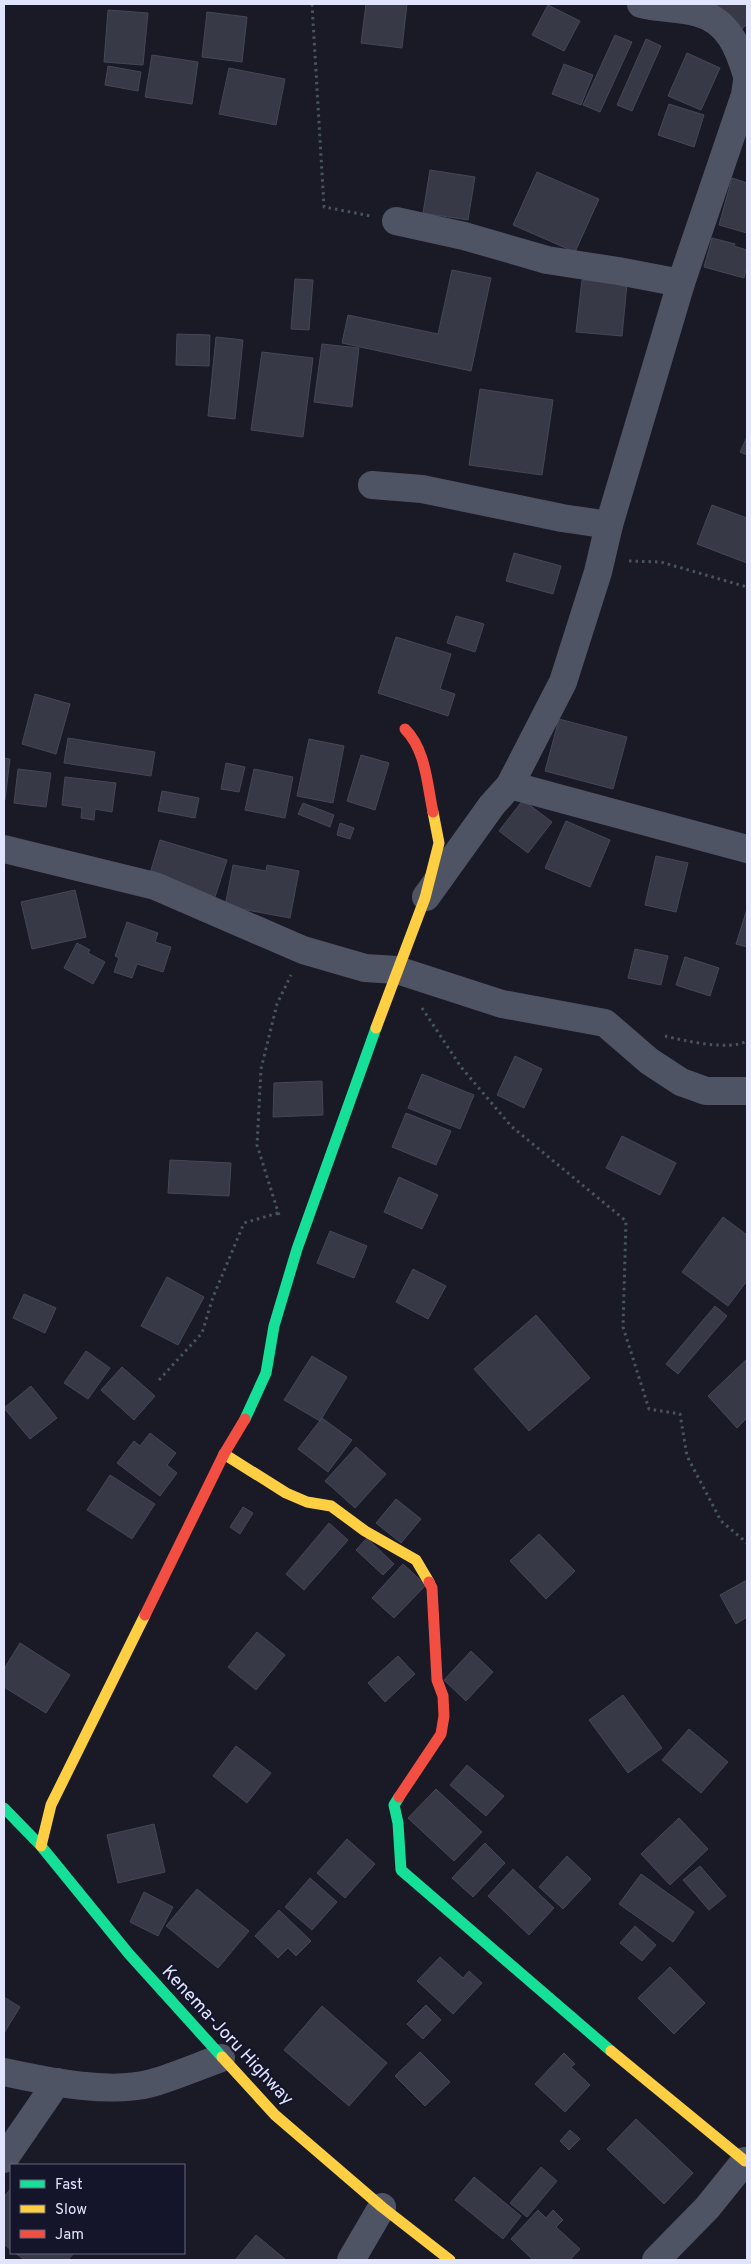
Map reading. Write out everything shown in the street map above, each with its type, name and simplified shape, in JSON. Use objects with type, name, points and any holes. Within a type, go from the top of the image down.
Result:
[{"type":"main road","points":[[42,1846],[50,1805],[224,1454],[252,1407],[266,1373],[274,1326],[297,1249],[397,970],[425,898],[439,843],[422,756],[416,739],[406,729]]},
{"type":"main road","points":[[224,1454],[286,1494],[306,1502],[331,1506],[365,1531],[416,1560],[432,1588],[432,1617],[437,1680],[442,1696],[444,1716],[441,1734],[394,1805],[398,1823],[401,1870],[614,2053],[746,2160]]},
{"type":"main road","name":"Kenema-Joru Highway","points":[[4,1808],[42,1846],[129,1954],[275,2115],[382,2207],[450,2260]]},
{"type":"street","points":[[641,4],[661,9],[698,12],[714,19],[731,35],[739,48],[747,76]]},
{"type":"street","points":[[425,898],[492,805],[510,785],[563,682],[598,572],[609,525],[681,283],[745,95],[747,81]]},
{"type":"street","points":[[396,221],[464,236],[547,260],[618,270],[681,283]]},
{"type":"street","points":[[372,485],[422,489],[562,518],[609,525]]},
{"type":"street","points":[[510,785],[747,849]]},
{"type":"street","points":[[4,849],[155,886],[303,950],[365,968],[397,970],[502,1004],[605,1023],[655,1065],[681,1082],[706,1091],[747,1092]]},
{"type":"street","points":[[4,2072],[57,2082],[104,2087],[151,2083],[222,2058]]},
{"type":"street","points":[[4,2159],[57,2082]]},
{"type":"street","points":[[656,2260],[707,2208],[746,2160]]},
{"type":"street","points":[[351,2260],[382,2207]]},
{"type":"path","points":[[312,4],[324,207],[396,221]]},
{"type":"path","points":[[598,572],[617,562],[661,562],[747,587]]},
{"type":"path","points":[[159,1380],[202,1333],[213,1297],[244,1224],[278,1213],[257,1145],[260,1069],[277,1004],[303,950]]},
{"type":"path","points":[[397,970],[462,1067],[511,1126],[626,1221],[623,1327],[650,1409],[680,1414],[687,1456],[720,1521],[747,1543]]},
{"type":"path","points":[[658,1035],[713,1044],[741,1045],[747,1041]]},
{"type":"building","points":[[366,4],[407,4],[402,48],[361,43]]},
{"type":"building","points":[[716,4],[747,4],[747,24],[739,32]]},
{"type":"building","points":[[548,5],[580,21],[564,51],[532,35]]},
{"type":"building","points":[[108,10],[148,13],[143,65],[104,62]]},
{"type":"building","points":[[207,12],[247,17],[242,62],[202,57]]},
{"type":"building","points":[[615,35],[632,42],[600,112],[583,105]]},
{"type":"building","points":[[646,39],[661,46],[632,111],[617,105]]},
{"type":"building","points":[[687,53],[720,68],[701,110],[668,96]]},
{"type":"building","points":[[152,55],[198,62],[192,104],[145,97]]},
{"type":"building","points":[[564,64],[593,75],[581,105],[552,94]]},
{"type":"building","points":[[108,66],[141,72],[138,91],[105,85]]},
{"type":"building","points":[[229,68],[285,79],[276,125],[219,114]]},
{"type":"building","points":[[669,104],[704,115],[694,147],[658,135]]},
{"type":"building","points":[[430,170],[475,177],[468,220],[423,213]]},
{"type":"building","points":[[537,172],[599,199],[575,252],[513,225]]},
{"type":"building","points":[[732,178],[747,183],[747,233],[719,225]]},
{"type":"building","points":[[712,238],[735,244],[734,246],[747,250],[747,266],[744,278],[704,267]]},
{"type":"building","points":[[452,270],[491,278],[471,371],[342,343],[348,315],[438,334]]},
{"type":"building","points":[[295,279],[313,280],[309,330],[291,329]]},
{"type":"building","points":[[582,280],[627,284],[622,336],[576,332]]},
{"type":"building","points":[[177,334],[210,335],[209,366],[176,365]]},
{"type":"building","points":[[216,337],[243,340],[235,419],[208,416]]},
{"type":"building","points":[[322,344],[359,348],[352,407],[314,402]]},
{"type":"building","points":[[262,352],[313,358],[303,437],[251,430]]},
{"type":"building","points":[[480,389],[553,400],[542,475],[469,465]]},
{"type":"building","points":[[747,437],[747,455],[740,452]]},
{"type":"building","points":[[712,505],[747,518],[747,563],[697,544]]},
{"type":"building","points":[[514,553],[561,566],[553,594],[506,581]]},
{"type":"building","points":[[456,616],[484,624],[475,652],[447,643]]},
{"type":"building","points":[[396,637],[451,654],[440,689],[455,694],[448,716],[378,693]]},
{"type":"building","points":[[35,694],[70,704],[56,754],[22,744]]},
{"type":"building","points":[[559,719],[627,737],[613,789],[545,771]]},
{"type":"building","points":[[68,738],[155,752],[151,776],[64,763]]},
{"type":"building","points":[[309,739],[344,746],[333,803],[297,796]]},
{"type":"building","points":[[361,755],[389,763],[375,810],[347,801]]},
{"type":"building","points":[[4,758],[10,759],[5,800],[4,799]]},
{"type":"building","points":[[226,763],[245,767],[239,792],[221,789]]},
{"type":"building","points":[[18,769],[51,773],[46,807],[14,803]]},
{"type":"building","points":[[254,769],[293,777],[285,818],[245,810]]},
{"type":"building","points":[[65,777],[116,783],[112,812],[95,809],[94,820],[81,818],[82,808],[62,805]]},
{"type":"building","points":[[162,791],[199,798],[195,818],[158,811]]},
{"type":"building","points":[[523,800],[552,822],[528,853],[499,831]]},
{"type":"building","points":[[303,803],[334,815],[330,827],[298,814]]},
{"type":"building","points":[[566,821],[610,840],[590,887],[545,868]]},
{"type":"building","points":[[340,823],[354,828],[350,839],[337,835]]},
{"type":"building","points":[[160,840],[227,860],[214,900],[148,880]]},
{"type":"building","points":[[656,856],[688,863],[676,912],[645,905]]},
{"type":"building","points":[[233,865],[266,871],[267,865],[299,871],[290,918],[225,906]]},
{"type":"building","points":[[75,890],[86,937],[32,949],[21,902]]},
{"type":"building","points":[[747,909],[747,947],[736,944]]},
{"type":"building","points":[[127,922],[158,933],[155,942],[171,947],[163,972],[137,964],[132,978],[114,972],[119,958],[115,956]]},
{"type":"building","points":[[77,943],[90,950],[88,953],[105,962],[93,984],[64,968]]},
{"type":"building","points":[[635,949],[668,956],[661,985],[628,978]]},
{"type":"building","points":[[685,957],[719,968],[710,996],[676,985]]},
{"type":"building","points":[[515,1056],[542,1069],[524,1108],[497,1095]]},
{"type":"building","points":[[422,1074],[474,1095],[460,1129],[408,1108]]},
{"type":"building","points":[[322,1081],[323,1115],[273,1117],[274,1083]]},
{"type":"building","points":[[406,1113],[451,1131],[436,1165],[392,1147]]},
{"type":"building","points":[[622,1136],[676,1163],[660,1195],[606,1168]]},
{"type":"building","points":[[170,1160],[231,1163],[229,1196],[168,1193]]},
{"type":"building","points":[[399,1177],[438,1195],[422,1229],[384,1212]]},
{"type":"building","points":[[723,1217],[747,1235],[747,1281],[728,1306],[682,1272]]},
{"type":"building","points":[[330,1231],[367,1246],[354,1278],[317,1263]]},
{"type":"building","points":[[413,1269],[446,1286],[428,1319],[396,1302]]},
{"type":"building","points":[[167,1277],[204,1297],[178,1345],[141,1326]]},
{"type":"building","points":[[24,1294],[56,1308],[45,1333],[13,1318]]},
{"type":"building","points":[[715,1306],[727,1316],[678,1374],[666,1364]]},
{"type":"building","points":[[536,1315],[590,1378],[529,1431],[474,1369]]},
{"type":"building","points":[[86,1351],[110,1368],[88,1399],[64,1383]]},
{"type":"building","points":[[312,1356],[347,1377],[320,1421],[284,1400]]},
{"type":"building","points":[[747,1359],[747,1418],[737,1428],[708,1396]]},
{"type":"building","points":[[122,1367],[155,1396],[134,1420],[101,1390]]},
{"type":"building","points":[[31,1386],[57,1418],[30,1439],[4,1408]]},
{"type":"building","points":[[322,1418],[352,1440],[328,1472],[298,1449]]},
{"type":"building","points":[[150,1433],[176,1453],[167,1465],[177,1473],[160,1496],[117,1463],[134,1441],[140,1446]]},
{"type":"building","points":[[356,1447],[386,1474],[355,1508],[325,1481]]},
{"type":"building","points":[[110,1475],[155,1504],[132,1539],[87,1510]]},
{"type":"building","points":[[396,1499],[421,1519],[401,1543],[376,1523]]},
{"type":"building","points":[[243,1507],[253,1513],[240,1534],[230,1527]]},
{"type":"building","points":[[329,1523],[348,1540],[304,1590],[286,1574]]},
{"type":"building","points":[[539,1534],[575,1571],[546,1599],[510,1561]]},
{"type":"building","points":[[367,1538],[394,1564],[383,1575],[356,1550]]},
{"type":"building","points":[[403,1564],[426,1585],[394,1618],[372,1598]]},
{"type":"building","points":[[747,1580],[747,1617],[736,1624],[720,1595]]},
{"type":"building","points":[[257,1632],[285,1655],[256,1690],[228,1667]]},
{"type":"building","points":[[20,1643],[70,1675],[46,1713],[4,1687],[4,1669]]},
{"type":"building","points":[[471,1651],[493,1672],[466,1701],[444,1680]]},
{"type":"building","points":[[398,1656],[415,1674],[385,1702],[368,1683]]},
{"type":"building","points":[[623,1695],[662,1748],[628,1773],[589,1720]]},
{"type":"building","points":[[689,1729],[728,1762],[701,1793],[662,1760]]},
{"type":"building","points":[[236,1746],[271,1773],[247,1803],[213,1776]]},
{"type":"building","points":[[467,1765],[504,1796],[486,1816],[450,1785]]},
{"type":"building","points":[[436,1789],[482,1832],[454,1861],[408,1818]]},
{"type":"building","points":[[679,1818],[708,1849],[670,1885],[641,1854]]},
{"type":"building","points":[[154,1824],[165,1872],[118,1883],[107,1835]]},
{"type":"building","points":[[347,1839],[375,1864],[345,1898],[317,1873]]},
{"type":"building","points":[[485,1843],[505,1863],[473,1897],[452,1878]]},
{"type":"building","points":[[567,1856],[591,1879],[563,1909],[539,1887]]},
{"type":"building","points":[[700,1866],[726,1896],[709,1910],[683,1880]]},
{"type":"building","points":[[513,1869],[554,1908],[529,1935],[488,1896]]},
{"type":"building","points":[[641,1874],[694,1912],[673,1942],[619,1904]]},
{"type":"building","points":[[310,1878],[337,1902],[312,1930],[285,1907]]},
{"type":"building","points":[[197,1889],[249,1931],[218,1968],[166,1926]]},
{"type":"building","points":[[144,1892],[173,1907],[158,1936],[130,1922]]},
{"type":"building","points":[[279,1910],[311,1941],[296,1956],[288,1948],[278,1958],[255,1936]]},
{"type":"building","points":[[635,1926],[656,1945],[642,1961],[620,1943]]},
{"type":"building","points":[[440,1957],[463,1978],[469,1971],[482,1983],[453,2014],[417,1981]]},
{"type":"building","points":[[670,1967],[705,2003],[674,2034],[638,1998]]},
{"type":"building","points":[[4,1997],[20,2007],[4,2033]]},
{"type":"building","points":[[426,2005],[441,2020],[423,2039],[407,2024]]},
{"type":"building","points":[[322,2006],[387,2063],[349,2106],[284,2050]]},
{"type":"building","points":[[420,2052],[450,2082],[425,2106],[395,2076]]},
{"type":"building","points":[[564,2053],[575,2064],[571,2067],[590,2085],[565,2112],[535,2084]]},
{"type":"building","points":[[636,2119],[693,2173],[664,2204],[607,2149]]},
{"type":"building","points":[[570,2130],[580,2139],[569,2150],[560,2141]]},
{"type":"building","points":[[541,2167],[557,2181],[527,2217],[510,2203]]},
{"type":"building","points":[[474,2177],[521,2216],[503,2239],[455,2200]]},
{"type":"building","points":[[10,2189],[10,2249],[4,2244],[4,2197]]},
{"type":"building","points":[[538,2210],[546,2218],[553,2210],[563,2220],[556,2227],[580,2249],[570,2260],[533,2260],[511,2239]]},
{"type":"building","points":[[256,2235],[286,2260],[235,2260]]},
{"type":"building","points":[[16,2254],[73,2254],[68,2260],[25,2260]]},
{"type":"traffic: fast","points":[[245,1419],[266,1373],[274,1326],[297,1249],[376,1028]]},
{"type":"traffic: fast","points":[[399,1797],[394,1805],[398,1823],[401,1870],[611,2051]]},
{"type":"traffic: fast","points":[[4,1808],[41,1846],[129,1954],[222,2057]]},
{"type":"traffic: slow","points":[[376,1028],[425,898],[439,843],[433,812]]},
{"type":"traffic: slow","points":[[224,1454],[286,1493],[307,1502],[331,1506],[365,1531],[416,1560],[429,1582]]},
{"type":"traffic: slow","points":[[41,1846],[51,1805],[145,1615]]},
{"type":"traffic: slow","points":[[611,2051],[745,2161],[747,2160]]},
{"type":"traffic: slow","points":[[222,2057],[275,2115],[382,2207],[450,2260]]},
{"type":"traffic: jam","points":[[405,729],[412,737],[422,757],[433,812]]},
{"type":"traffic: jam","points":[[145,1615],[224,1454],[245,1419]]},
{"type":"traffic: jam","points":[[399,1797],[441,1734],[444,1716],[443,1696],[437,1680],[432,1588],[429,1582]]}]
